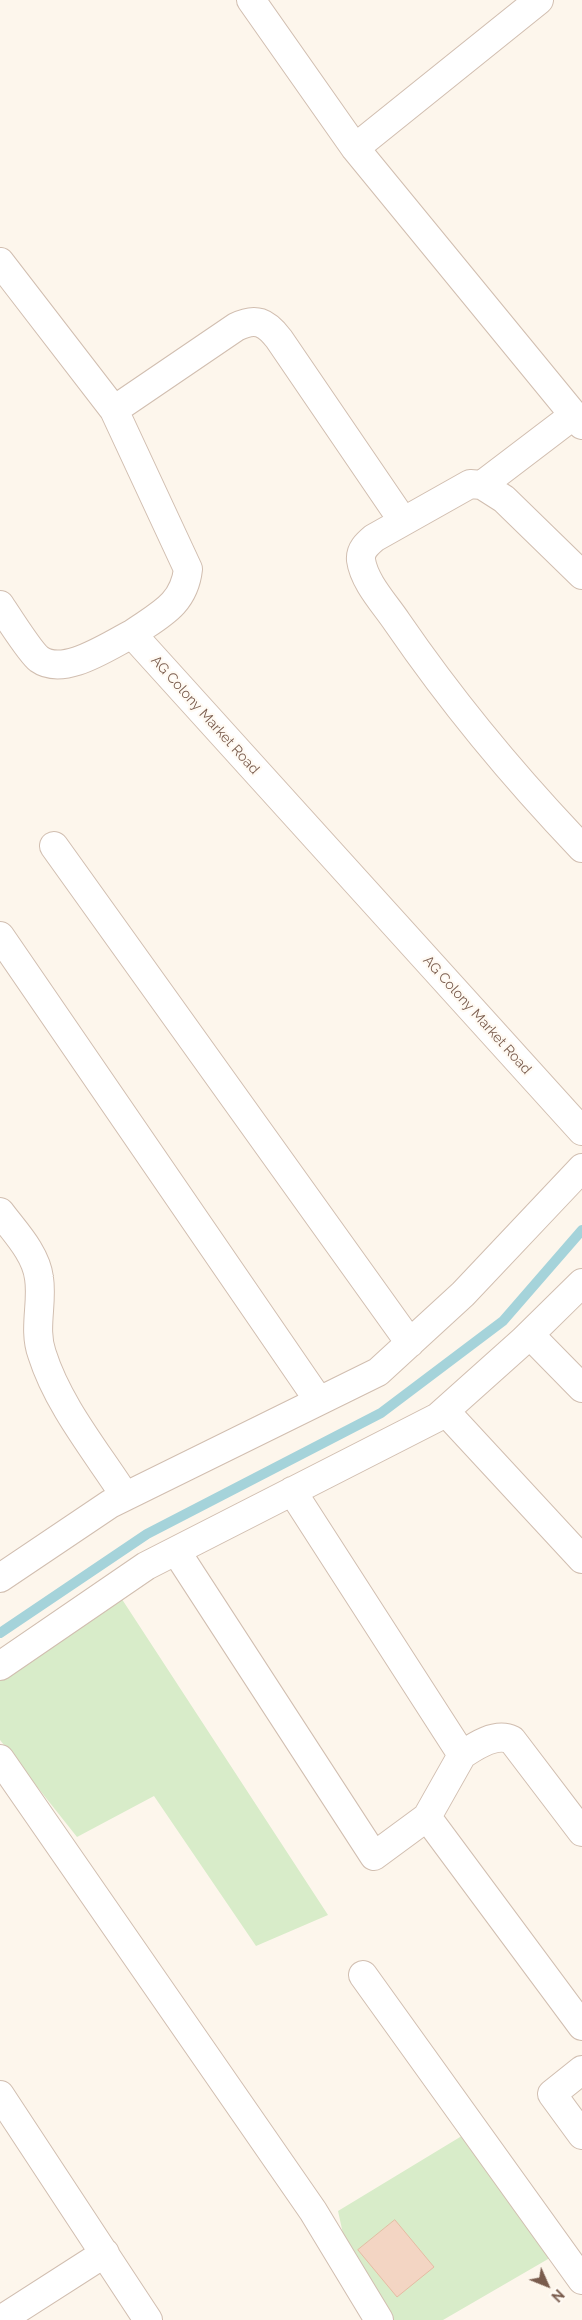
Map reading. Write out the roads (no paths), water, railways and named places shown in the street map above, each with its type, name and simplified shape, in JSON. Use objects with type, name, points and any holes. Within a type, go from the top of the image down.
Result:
[{"type":"street","points":[[251,0],[355,148],[578,420],[482,485]]},
{"type":"street","points":[[355,148],[540,0]]},
{"type":"street","points":[[0,262],[114,410],[188,569],[186,585],[177,601],[132,634],[68,665],[55,665],[39,658],[0,606]]},
{"type":"street","points":[[114,410],[236,327],[252,321],[260,322],[272,329],[280,339],[403,521]]},
{"type":"street","points":[[582,575],[504,499],[482,485],[470,484],[374,538],[362,551],[363,567],[372,585],[419,654],[487,744],[522,786],[582,848]]},
{"type":"street","name":"AG Colony Market Road","points":[[132,634],[582,1131]]},
{"type":"street","points":[[54,846],[410,1344]]},
{"type":"street","points":[[0,936],[319,1401]]},
{"type":"street","points":[[0,1578],[110,1504],[378,1372],[463,1294],[582,1168]]},
{"type":"street","points":[[0,1212],[26,1248],[39,1277],[38,1332],[41,1352],[49,1374],[62,1399],[125,1496]]},
{"type":"street","points":[[0,1666],[146,1566],[438,1417],[530,1334],[582,1283]]},
{"type":"street","points":[[530,1334],[582,1388]]},
{"type":"street","points":[[445,1411],[582,1559]]},
{"type":"street","points":[[292,1491],[462,1755]]},
{"type":"street","points":[[176,1550],[374,1856],[427,1817],[462,1755],[480,1742],[508,1738],[512,1740],[582,1832]]},
{"type":"street","points":[[0,1759],[313,2211],[379,2320]]},
{"type":"street","points":[[427,1817],[582,2026]]},
{"type":"street","points":[[363,1975],[582,2280]]},
{"type":"street","points":[[582,2070],[552,2094],[582,2135]]},
{"type":"street","points":[[0,2095],[148,2320]]},
{"type":"street","points":[[2,2319],[105,2253]]},
{"type":"waterway","points":[[0,1633],[147,1534],[381,1413],[503,1321],[582,1230]]}]
